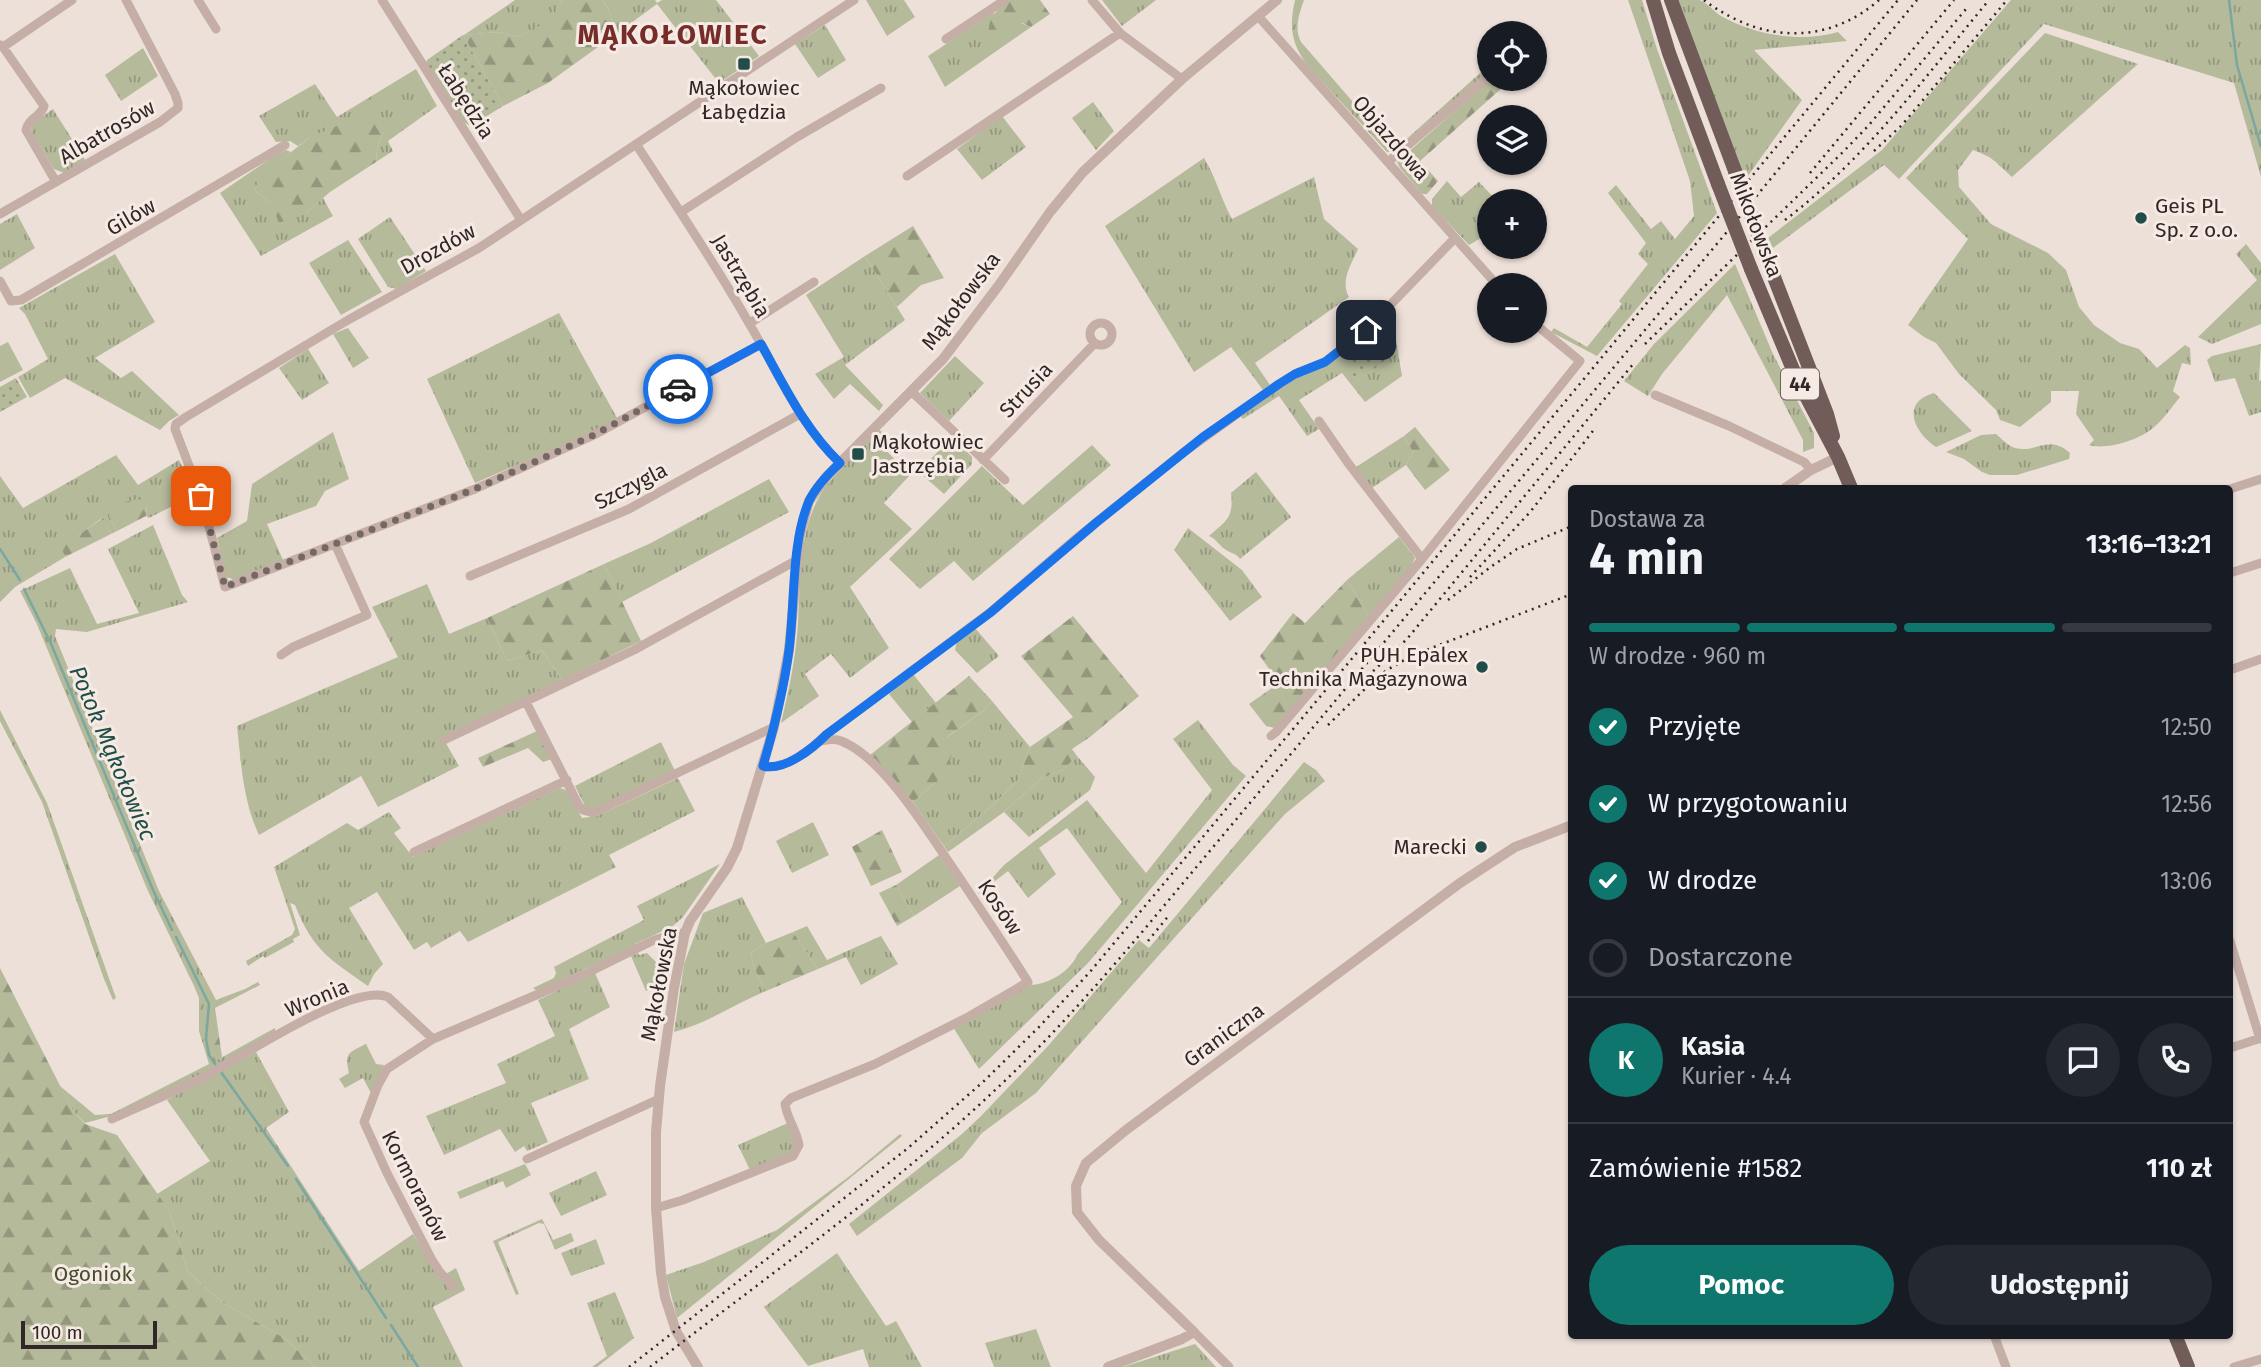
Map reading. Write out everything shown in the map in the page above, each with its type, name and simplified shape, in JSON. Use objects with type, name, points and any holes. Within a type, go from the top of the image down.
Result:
[{"type":"main road","name":"Mikołowska","points":[[1653,0],[1669,53],[1751,269],[1797,379],[1850,485]]},
{"type":"main road","name":"Mikołowska","points":[[1671,0],[1827,414],[1838,457]]},
{"type":"main road","points":[[2177,1339],[2188,1367]]},
{"type":"street","name":"Albatrosów","points":[[56,182],[26,130],[27,124],[44,106],[1,46],[72,0]]},
{"type":"street","name":"Albatrosów","points":[[0,214],[160,122],[178,108],[175,94],[126,0]]},
{"type":"street","points":[[198,0],[216,29]]},
{"type":"street","name":"Łabędzia","points":[[382,0],[522,220]]},
{"type":"street","name":"Drozdów","points":[[335,544],[225,587],[201,496],[176,437],[176,424],[276,361],[479,248],[854,0]]},
{"type":"street","points":[[946,39],[1005,0]]},
{"type":"street","points":[[1093,0],[1121,33],[1182,79]]},
{"type":"street","name":"Mąkołowska","points":[[698,1367],[679,1337],[665,1297],[656,1208],[659,1099],[674,988],[685,933],[690,921],[732,859],[774,727],[789,650],[800,534],[809,500],[827,476],[960,339],[1050,212],[1083,172],[1182,79],[1277,0]]},
{"type":"street","name":"Objazdowa","points":[[1258,16],[1486,273]]},
{"type":"street","points":[[907,176],[1121,33]]},
{"type":"street","points":[[1388,162],[1477,86]]},
{"type":"street","points":[[681,212],[797,137],[881,88]]},
{"type":"street","name":"Jastrzębia","points":[[636,144],[750,323],[800,414],[840,463]]},
{"type":"street","name":"Gilów","points":[[0,281],[11,301],[21,300],[285,145]]},
{"type":"street","points":[[763,766],[775,768],[820,741],[990,613],[1193,444],[1295,374],[1325,362],[1366,330],[1455,238]]},
{"type":"street","points":[[750,323],[814,282]]},
{"type":"street","points":[[1271,736],[1422,559],[1580,362],[1547,334]]},
{"type":"street","name":"Strusia","points":[[983,460],[1094,343]]},
{"type":"street","points":[[281,655],[293,647],[367,615],[335,544],[475,489],[594,435],[761,344]]},
{"type":"street","points":[[911,391],[1004,480]]},
{"type":"street","points":[[1655,395],[1804,462],[1811,470]]},
{"type":"street","name":"Szczygla","points":[[470,576],[629,509],[800,414]]},
{"type":"street","points":[[1320,421],[1348,463],[1422,559]]},
{"type":"street","points":[[1789,485],[1811,470],[1838,457]]},
{"type":"street","points":[[2233,488],[2261,479]]},
{"type":"street","points":[[444,740],[634,650],[797,560]]},
{"type":"street","points":[[2233,572],[2261,563]]},
{"type":"street","points":[[2233,669],[2261,659]]},
{"type":"street","points":[[526,702],[583,810],[588,813],[598,812],[774,727]]},
{"type":"street","name":"Kosów","points":[[656,1208],[683,1200],[793,1156],[799,1145],[797,1133],[786,1110],[787,1101],[810,1089],[875,1064],[970,1016],[1028,982],[900,792],[873,763],[851,747],[835,740],[820,741]]},
{"type":"street","points":[[414,852],[567,780]]},
{"type":"street","name":"Graniczna","points":[[1194,1332],[1098,1240],[1077,1212],[1076,1186],[1086,1163],[1126,1130],[1460,883],[1515,847],[1568,827]]},
{"type":"street","points":[[433,1039],[583,975],[652,942],[672,934],[685,933]]},
{"type":"street","points":[[2233,951],[2260,1038],[2233,1047]]},
{"type":"street","name":"Wronia","points":[[112,1119],[219,1068],[305,1019],[374,993],[393,1000],[433,1039]]},
{"type":"street","name":"Kormoranów","points":[[433,1039],[387,1069],[364,1122],[432,1260],[453,1287]]},
{"type":"street","points":[[527,1159],[659,1099]]},
{"type":"street","points":[[1108,1367],[1194,1332],[1229,1367]]},
{"type":"street","points":[[1996,1339],[2006,1367]]},
{"type":"street","points":[[2234,1367],[2261,1359]]},
{"type":"green space","points":[[515,0],[562,0],[551,21],[518,37],[497,32],[464,35]]},
{"type":"green space","points":[[562,0],[602,0],[609,10],[616,34],[548,83],[503,106],[463,35],[497,32],[518,37],[551,20]]},
{"type":"green space","points":[[602,0],[655,0],[657,3],[662,0],[716,0],[759,56],[719,83],[657,4],[616,34],[609,10]]},
{"type":"green space","points":[[866,0],[904,0],[915,17],[887,36]]},
{"type":"green space","points":[[1010,0],[1040,0],[1050,14],[1031,27],[1022,23],[990,46],[991,19]]},
{"type":"green space","points":[[1102,0],[1156,0],[1122,26]]},
{"type":"green space","points":[[1295,0],[1304,0],[1298,27],[1301,42],[1392,147],[1400,145],[1477,76],[1477,81],[1394,151],[1387,152],[1307,65],[1295,41],[1292,18]]},
{"type":"green space","points":[[1628,0],[1642,0],[1657,49],[1717,213],[1597,356],[1551,332],[1554,328],[1587,347],[1622,304],[1619,301],[1648,264],[1638,254],[1646,243],[1608,193],[1616,185],[1651,229],[1661,221],[1675,239],[1694,216],[1690,181]]},
{"type":"green space","points":[[1677,0],[1702,1],[1734,23],[1763,32],[1808,37],[1838,32],[1847,41],[1754,50],[1802,100],[1745,180]]},
{"type":"green space","points":[[2011,0],[2261,0],[2261,177],[2234,83],[2044,24],[1899,179],[1884,165],[1773,248],[1768,238],[1882,150]]},
{"type":"green space","points":[[993,13],[1031,27],[945,87],[928,56]]},
{"type":"green space","points":[[825,25],[846,60],[818,78],[795,44]]},
{"type":"green space","points":[[2045,33],[2138,64],[2012,177],[1991,158],[1973,150],[1958,170],[1959,187],[1991,224],[2048,253],[2066,270],[2079,307],[2094,325],[2120,343],[2139,349],[2157,368],[2185,345],[2190,348],[2191,365],[2182,363],[2173,391],[2180,397],[2149,431],[2128,441],[2111,445],[2089,445],[2094,440],[2076,414],[2079,391],[2051,391],[2051,402],[2020,427],[2000,420],[1996,410],[1959,374],[1936,343],[1908,325],[1968,239],[1906,178]]},
{"type":"green space","points":[[463,35],[503,106],[471,126],[463,122],[426,65],[427,60]]},
{"type":"green space","points":[[143,48],[158,76],[121,101],[105,75]]},
{"type":"green space","points":[[416,69],[437,106],[388,141],[393,151],[376,162],[384,131],[310,137],[298,146],[290,141],[276,142],[259,116],[315,84],[337,117]]},
{"type":"green space","points":[[1477,91],[1499,91],[1483,105],[1477,105],[1477,110],[1420,161],[1438,181],[1427,194],[1422,194],[1397,162]]},
{"type":"green space","points":[[1093,102],[1114,131],[1096,150],[1072,118]]},
{"type":"green space","points":[[53,109],[85,160],[64,173],[54,169],[31,131],[32,124]]},
{"type":"green space","points":[[1002,116],[1026,147],[982,180],[957,149]]},
{"type":"green space","points":[[351,120],[373,120],[384,131],[376,162],[330,192],[306,213],[279,223],[271,203],[254,190],[261,176],[310,137]]},
{"type":"green space","points":[[286,150],[291,152],[262,176],[254,190],[271,203],[306,213],[323,198],[333,216],[261,256],[220,193]]},
{"type":"green space","points":[[1204,158],[1232,219],[1314,177],[1324,219],[1358,249],[1346,279],[1349,297],[1255,363],[1270,385],[1263,390],[1231,347],[1194,372],[1105,226]]},
{"type":"green space","points":[[1447,181],[1461,197],[1479,182],[1486,189],[1477,189],[1477,240],[1469,245],[1432,206],[1432,199]]},
{"type":"green space","points":[[17,214],[35,248],[0,270],[0,224]]},
{"type":"green space","points":[[390,217],[426,271],[397,289],[388,287],[358,239]]},
{"type":"green space","points":[[913,226],[944,278],[921,285],[897,307],[865,256]]},
{"type":"green space","points":[[348,240],[382,292],[341,315],[309,263]]},
{"type":"green space","points":[[2246,244],[2261,263],[2261,324],[2212,344],[2198,337],[2257,280],[2236,254]]},
{"type":"green space","points":[[115,254],[155,322],[95,358],[121,378],[132,371],[179,415],[160,430],[65,378],[30,398],[18,377],[48,359],[25,314],[19,308]]},
{"type":"green space","points":[[865,256],[905,320],[845,365],[883,405],[879,411],[850,384],[834,399],[815,374],[844,357],[806,295]]},
{"type":"green space","points":[[1735,264],[1773,354],[1814,433],[1814,448],[1803,452],[1803,440],[1727,295],[1662,374],[1648,396],[1624,381],[1654,344]]},
{"type":"green space","points":[[1391,310],[1398,352],[1352,385],[1346,350]]},
{"type":"green space","points":[[559,313],[617,418],[586,435],[475,483],[427,379]]},
{"type":"green space","points":[[348,328],[369,358],[353,368],[333,334]]},
{"type":"green space","points":[[8,342],[23,370],[0,382],[0,346]]},
{"type":"green space","points":[[2261,344],[2261,412],[2249,416],[2235,378],[2215,382],[2207,360],[2212,356]]},
{"type":"green space","points":[[308,349],[329,383],[302,400],[279,368]]},
{"type":"green space","points":[[1346,350],[1353,384],[1398,352],[1402,376],[1365,402],[1342,373],[1299,400],[1319,429],[1307,436],[1279,396],[1243,419],[1240,415],[1280,385]]},
{"type":"green space","points":[[955,356],[984,383],[949,421],[920,393]]},
{"type":"green space","points":[[16,378],[27,397],[0,412],[0,387]]},
{"type":"green space","points":[[1934,393],[1972,431],[1936,447],[1922,434],[1914,418],[1917,403],[1923,397]]},
{"type":"green space","points":[[1415,427],[1450,470],[1425,490],[1406,465],[1413,452],[1404,436]]},
{"type":"green space","points":[[879,430],[884,433],[877,441],[910,475],[884,503],[912,529],[850,587],[889,648],[850,678],[831,654],[805,674],[819,696],[781,723],[796,648],[800,575],[807,527],[812,512],[830,481],[853,456],[857,459],[864,451],[862,448]]},
{"type":"green space","points":[[333,432],[349,479],[325,491],[316,506],[267,524],[283,560],[236,580],[226,577],[217,538],[247,521],[252,484]]},
{"type":"green space","points":[[1996,434],[2015,448],[2048,444],[2062,447],[2070,453],[2069,459],[2017,475],[1990,475],[1964,459],[1946,452],[1981,435]]},
{"type":"green space","points":[[952,436],[972,457],[972,464],[944,494],[919,472]]},
{"type":"green space","points":[[1404,436],[1413,452],[1406,465],[1372,488],[1356,467]]},
{"type":"green space","points":[[1092,445],[1111,465],[973,581],[954,561],[920,589],[889,559],[982,466],[1023,505]]},
{"type":"green space","points":[[116,455],[138,485],[179,460],[194,495],[149,518],[146,516],[147,504],[109,516],[117,531],[111,534],[102,518],[62,547],[65,557],[15,587],[0,602],[0,476],[23,508]]},
{"type":"green space","points":[[1256,472],[1291,517],[1240,559],[1209,536],[1228,518],[1231,493]]},
{"type":"green space","points":[[769,479],[789,512],[622,602],[604,564],[651,543]]},
{"type":"green space","points":[[138,499],[147,504],[146,516],[117,531],[109,516],[125,502]]},
{"type":"green space","points":[[103,518],[111,534],[65,557],[61,547]]},
{"type":"green space","points":[[153,525],[182,595],[188,602],[87,632],[56,629],[55,636],[159,891],[216,1000],[258,982],[260,985],[215,1008],[207,1008],[217,1060],[275,1028],[275,1032],[158,1097],[134,1108],[85,1123],[73,1111],[60,1086],[95,1115],[111,1114],[209,1064],[199,1031],[199,998],[148,891],[36,622],[20,591],[70,568],[97,624],[139,613],[108,549]]},
{"type":"green space","points":[[1188,528],[1242,570],[1262,597],[1230,621],[1174,550]]},
{"type":"green space","points":[[1399,537],[1415,558],[1369,617],[1347,580]]},
{"type":"green space","points":[[604,564],[641,641],[562,680],[542,650],[507,661],[487,618]]},
{"type":"green space","points":[[1347,580],[1369,617],[1275,728],[1266,726],[1249,704],[1279,683],[1260,656],[1293,613],[1305,623]]},
{"type":"green space","points":[[427,584],[449,634],[487,618],[507,661],[542,650],[562,680],[443,738],[459,766],[378,807],[361,776],[259,835],[246,795],[237,726],[398,657],[372,607]]},
{"type":"green space","points":[[1073,616],[1139,696],[1072,749],[1077,756],[1063,770],[1042,778],[1004,812],[948,852],[944,846],[1018,780],[1030,747],[1073,717],[1021,656]]},
{"type":"green space","points":[[975,628],[999,656],[977,673],[955,650],[957,641]]},
{"type":"green space","points":[[913,674],[936,703],[912,722],[889,694]]},
{"type":"green space","points":[[969,676],[992,701],[983,711],[947,737],[953,752],[945,774],[913,802],[870,755]]},
{"type":"green space","points":[[992,701],[1030,747],[1018,780],[944,846],[913,802],[945,774],[946,738],[983,711]]},
{"type":"green space","points":[[0,710],[47,803],[116,998],[113,1000],[42,802],[0,721]]},
{"type":"green space","points":[[1198,720],[1233,765],[1246,776],[1088,963],[979,1069],[953,1027],[1029,985],[1043,983],[1063,972],[1122,902],[1067,828],[1039,848],[1056,874],[1028,898],[1008,871],[977,895],[1004,865],[1087,800],[1146,873],[1212,790],[1173,739]]},
{"type":"green space","points":[[537,731],[552,759],[543,762],[528,748],[483,767],[478,758]]},
{"type":"green space","points":[[661,742],[675,771],[591,810],[585,806],[575,786]]},
{"type":"green space","points":[[1077,756],[1095,777],[1090,790],[1029,837],[1004,812],[1042,778],[1063,770]]},
{"type":"green space","points":[[1304,762],[1316,770],[1325,781],[1285,814],[1036,1093],[982,1133],[962,1158],[857,1236],[849,1224],[981,1116],[1048,1046],[1139,940],[1149,948]]},
{"type":"green space","points":[[678,778],[695,811],[609,855],[616,867],[468,942],[460,931],[431,948],[427,942],[414,950],[377,892],[349,908],[383,964],[368,986],[324,953],[309,933],[295,905],[290,903],[300,935],[293,939],[294,942],[248,966],[246,961],[292,935],[295,929],[274,867],[347,823],[358,830],[389,812],[401,828],[394,833],[413,857],[560,788],[566,790],[582,818],[597,816]]},
{"type":"green space","points":[[813,822],[829,855],[792,873],[776,841]]},
{"type":"green space","points":[[882,830],[902,872],[871,886],[852,847]]},
{"type":"green space","points":[[939,855],[960,886],[914,916],[896,885]]},
{"type":"green space","points":[[720,864],[683,917],[673,926],[537,991],[533,988],[554,978],[554,967],[644,920],[637,906]]},
{"type":"green space","points":[[896,885],[914,916],[897,926],[879,893]]},
{"type":"green space","points":[[742,897],[766,943],[751,953],[754,968],[766,991],[674,1032],[684,964],[703,913]]},
{"type":"green space","points":[[807,926],[827,960],[881,936],[898,964],[861,985],[846,957],[818,969],[793,932]]},
{"type":"green space","points":[[793,932],[818,969],[766,991],[754,968],[751,953],[766,943]]},
{"type":"green space","points":[[647,953],[660,970],[663,968],[668,976],[668,984],[646,991],[631,956]]},
{"type":"green space","name":"Ogoniok","points":[[0,968],[73,1111],[85,1124],[117,1135],[170,1212],[188,1272],[223,1303],[286,1339],[315,1367],[0,1367]]},
{"type":"green space","points":[[595,973],[610,1007],[569,1029],[589,1079],[531,1103],[548,1142],[527,1151],[524,1146],[515,1152],[500,1129],[444,1155],[426,1116],[506,1083],[497,1064],[555,1036],[538,1000]]},
{"type":"green space","points":[[207,1008],[215,1008],[222,1057],[217,1061],[204,1047]]},
{"type":"green space","points":[[366,1044],[376,1064],[384,1065],[371,1093],[363,1078],[345,1088],[339,1079],[349,1073],[349,1054]]},
{"type":"green space","points":[[256,1052],[289,1112],[266,1128],[359,1271],[413,1234],[439,1278],[456,1268],[465,1290],[433,1307],[463,1367],[315,1367],[286,1339],[223,1303],[188,1272],[170,1212],[157,1194],[210,1161],[167,1100]]},
{"type":"green space","points":[[788,1123],[796,1140],[794,1151],[750,1170],[738,1145]]},
{"type":"green space","points":[[900,1134],[902,1136],[677,1318],[666,1275],[704,1262],[777,1230],[851,1175]]},
{"type":"green space","points":[[525,1164],[531,1175],[506,1188],[503,1181],[460,1199],[457,1192]]},
{"type":"green space","points":[[596,1171],[607,1195],[561,1216],[549,1193]]},
{"type":"green space","points":[[542,1219],[553,1240],[571,1233],[574,1241],[555,1250],[544,1224],[539,1223],[498,1242],[519,1294],[516,1295],[493,1241]]},
{"type":"green space","points":[[596,1239],[605,1264],[571,1276],[561,1253]]},
{"type":"green space","points":[[837,1253],[886,1326],[896,1321],[922,1367],[869,1367],[863,1349],[808,1366],[764,1307]]},
{"type":"green space","points":[[615,1292],[634,1338],[597,1367],[592,1367],[607,1356],[587,1303]]},
{"type":"green space","points":[[1036,1329],[1051,1367],[994,1367],[985,1343]]},
{"type":"green space","points":[[1195,1344],[1216,1367],[1123,1367]]},
{"type":"waterway","points":[[2229,0],[2237,65],[2261,147]]},
{"type":"waterway","name":"Potok Mąkołowiec","points":[[0,549],[20,580]]},
{"type":"waterway","name":"Potok Mąkołowiec","points":[[24,589],[52,646],[172,930]]},
{"type":"waterway","name":"Potok Mąkołowiec","points":[[176,937],[209,1004],[206,1039],[209,1055],[217,1067]]},
{"type":"waterway","name":"Potok Mąkołowiec","points":[[221,1072],[288,1166]]},
{"type":"waterway","name":"Potok Mąkołowiec","points":[[296,1179],[386,1318]]},
{"type":"waterway","name":"Potok Mąkołowiec","points":[[391,1325],[418,1367]]},
{"type":"railway","points":[[1704,0],[1737,20],[1755,27],[1793,33],[1811,32],[1846,22],[1879,0]]},
{"type":"railway","points":[[629,1367],[908,1148],[984,1081],[1039,1027],[1089,973],[1898,0]]},
{"type":"railway","points":[[650,1367],[911,1165],[993,1092],[1073,1011],[1148,925],[1741,215],[1917,0]]},
{"type":"railway","points":[[1810,173],[1954,0]]},
{"type":"railway","points":[[1785,220],[1842,171],[1868,144],[1989,0]]},
{"type":"railway","points":[[1874,151],[1902,125],[2007,0]]},
{"type":"railway","points":[[1645,344],[1869,125],[1966,9]]},
{"type":"railway","points":[[1368,676],[1407,639],[1634,363]]},
{"type":"railway","points":[[1470,577],[1531,511],[1596,427]]},
{"type":"railway","points":[[1448,600],[1517,549],[1568,528]]},
{"type":"railway","points":[[1328,725],[1374,680],[1413,655],[1568,596]]},
{"type":"railway","points":[[1148,941],[1170,914]]},
{"type":"way so far","points":[[201,496],[225,587],[475,489],[594,435],[678,389]]},
{"type":"place","name":"Mąkołowiec Łabędzia","points":[[744,64]]},
{"type":"place","name":"Geis PL Sp. z o.o.","points":[[2141,218]]},
{"type":"place","name":"Mąkołowiec Jastrzębia","points":[[858,454]]},
{"type":"place","name":"PUH Epalex Technika Magazynowa","points":[[1482,667]]},
{"type":"place","name":"Marecki","points":[[1481,847]]},
{"type":"district","name":"MĄKOŁOWIEC","points":[[673,34]]},
{"type":"route","points":[[678,389],[761,344],[800,414],[840,463],[809,500],[800,534],[789,650],[781,696],[763,766],[775,768],[820,741],[990,613],[1134,491],[1222,423],[1295,374],[1325,362],[1366,330]]}]
